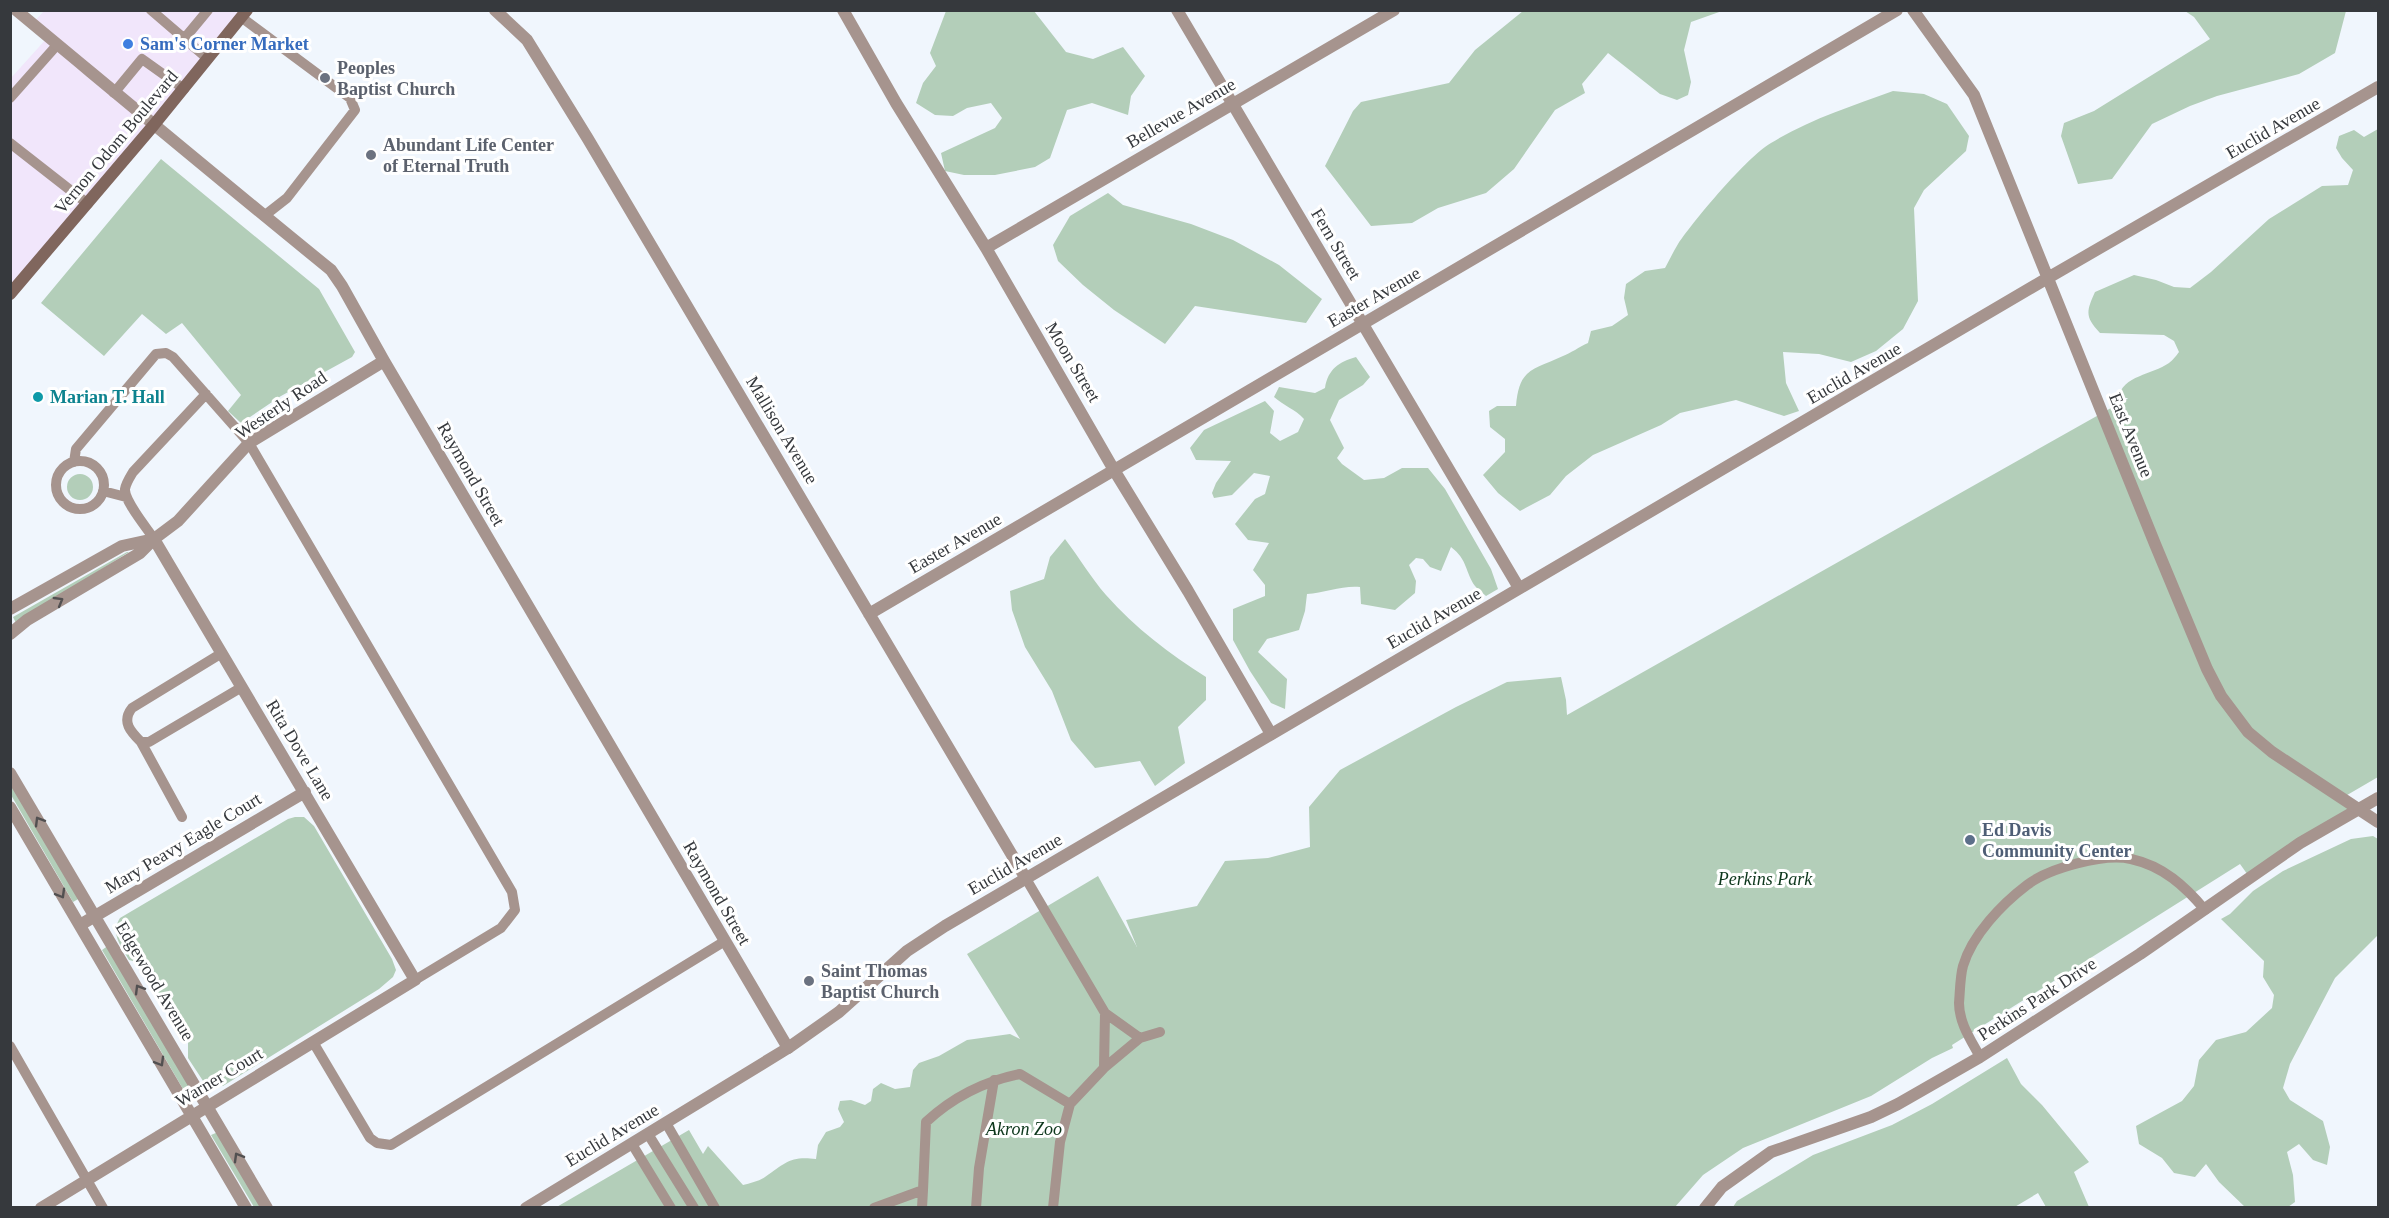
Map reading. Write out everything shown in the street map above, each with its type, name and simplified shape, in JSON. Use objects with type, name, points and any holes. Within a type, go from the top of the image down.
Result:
[{"type":"main road","name":"Vernon Odom Boulevard","points":[[10,294],[88,204],[244,14]]},
{"type":"street","name":"Raymond Street","points":[[16,10],[153,126],[213,172],[331,270],[342,285],[384,361],[788,1048]]},
{"type":"street","name":"Mallison Avenue","points":[[495,10],[527,40],[790,477],[1026,877]]},
{"type":"street","name":"Moon Street","points":[[843,10],[896,103],[986,248],[1114,470],[1271,734]]},
{"type":"street","name":"Fern Street","points":[[1177,10],[1519,588]]},
{"type":"street","name":"Bellevue Avenue","points":[[986,248],[1394,10]]},
{"type":"street","name":"Easter Avenue","points":[[869,614],[1897,10]]},
{"type":"street","name":"East Avenue","points":[[1912,10],[1974,95],[2046,279],[2106,418],[2220,696],[2243,726],[2272,752],[2379,822]]},
{"type":"street","name":"Euclid Avenue","points":[[526,1208],[788,1048],[839,1012],[908,951],[945,926],[2046,279],[2379,87]]},
{"type":"street","name":"Westerly Road","points":[[10,634],[27,620],[140,554],[154,539],[178,521],[249,443],[384,361]]},
{"type":"street","name":"Westerly Road","points":[[10,609],[122,546],[154,539]]},
{"type":"street","name":"Rita Dove Lane","points":[[154,539],[416,980]]},
{"type":"street","name":"Edgewood Avenue","points":[[10,773],[267,1208]]},
{"type":"street","name":"Mary Peavy Eagle Court","points":[[80,926],[305,792]]},
{"type":"street","name":"Perkins Park Drive","points":[[1705,1208],[1722,1187],[1770,1152],[1871,1117],[1980,1058],[2205,910],[2300,843],[2379,798]]},
{"type":"street","name":"Edgewood Avenue","points":[[10,807],[246,1208]]},
{"type":"street","name":"Warner Court","points":[[41,1208],[416,980]]},
{"type":"lane","points":[[151,10],[208,59]]},
{"type":"lane","points":[[184,39],[208,10]]},
{"type":"lane","points":[[244,14],[350,98],[355,110],[287,198],[264,216]]},
{"type":"lane","points":[[10,98],[57,45]]},
{"type":"lane","points":[[114,93],[142,60],[184,89]]},
{"type":"lane","points":[[10,143],[88,204]]},
{"type":"lane","points":[[74,462],[76,449],[156,354],[166,353],[173,357],[249,443],[512,892],[514,910],[501,928],[416,980]]},
{"type":"lane","points":[[154,539],[126,497],[125,489],[133,472],[206,394]]},
{"type":"lane","points":[[74,462],[90,463],[97,468],[104,483],[103,491],[94,505],[78,509],[64,504],[56,491],[57,477],[67,465],[74,462]]},
{"type":"lane","points":[[103,491],[126,497]]},
{"type":"lane","points":[[183,818],[141,742],[129,730],[127,714],[132,708],[222,653]]},
{"type":"lane","points":[[141,742],[149,742],[242,687]]},
{"type":"lane","points":[[1980,1058],[1963,1024],[1959,1004],[1963,966],[1975,943],[1994,916],[2029,884],[2067,866],[2105,858],[2131,859],[2164,871],[2185,886],[2205,910]]},
{"type":"lane","points":[[1026,877],[1105,1013],[1140,1038]]},
{"type":"lane","points":[[313,1042],[370,1138],[377,1143],[391,1145],[725,941]]},
{"type":"lane","points":[[1104,1068],[1105,1013]]},
{"type":"lane","points":[[1053,1208],[1060,1142],[1070,1104],[1104,1068],[1140,1038],[1160,1032]]},
{"type":"lane","points":[[10,1046],[103,1208]]},
{"type":"lane","points":[[922,1208],[926,1122],[944,1106],[994,1080],[1020,1074],[1070,1104]]},
{"type":"lane","points":[[976,1208],[979,1168],[994,1080]]},
{"type":"lane","points":[[666,1124],[716,1208]]},
{"type":"lane","points":[[648,1134],[694,1208]]},
{"type":"lane","points":[[632,1144],[671,1208]]},
{"type":"lane","points":[[874,1208],[924,1190]]},
{"type":"shaded area","points":[[44,11],[247,11],[11,294],[11,78],[48,37],[32,24]]},
{"type":"green space","points":[[946,11],[1034,11],[1066,52],[1093,59],[1123,47],[1145,76],[1131,96],[1128,115],[1092,103],[1067,110],[1050,158],[1035,167],[995,175],[964,175],[945,171],[941,153],[995,128],[1002,118],[991,103],[967,108],[953,116],[935,115],[916,103],[923,83],[936,66],[930,53]]},
{"type":"green space","points":[[1523,11],[1722,11],[1691,22],[1684,50],[1691,82],[1688,95],[1677,100],[1660,94],[1608,53],[1582,84],[1585,93],[1555,110],[1514,169],[1486,193],[1438,208],[1412,223],[1371,226],[1325,166],[1353,111],[1361,102],[1449,83],[1475,50]]},
{"type":"green space","points":[[2185,11],[2346,11],[2335,53],[2299,74],[2217,96],[2152,124],[2112,179],[2078,184],[2061,136],[2064,123],[2094,111],[2210,39],[2194,17]]},
{"type":"green space","points":[[1893,91],[1924,94],[1947,104],[1969,136],[1966,151],[1924,190],[1914,208],[1918,301],[1903,329],[1876,351],[1851,362],[1819,354],[1783,352],[1786,383],[1799,411],[1784,416],[1736,400],[1680,413],[1661,425],[1593,455],[1566,476],[1550,495],[1520,511],[1498,493],[1483,475],[1505,452],[1505,439],[1490,427],[1489,411],[1497,406],[1516,406],[1520,384],[1529,372],[1588,343],[1591,331],[1612,326],[1628,315],[1624,298],[1626,284],[1645,271],[1665,268],[1678,244],[1696,220],[1735,175],[1771,143],[1815,120]]},
{"type":"green space","name":"Perkins Park","points":[[2378,129],[2378,777],[2342,798],[2358,809],[2250,878],[2240,864],[1952,1045],[1953,1048],[1932,1058],[1871,1096],[1743,1148],[1703,1175],[1675,1207],[555,1208],[689,1130],[703,1154],[708,1146],[743,1185],[763,1178],[783,1164],[794,1160],[816,1159],[818,1145],[826,1132],[840,1127],[844,1122],[838,1109],[840,1101],[851,1100],[865,1105],[871,1101],[873,1089],[881,1083],[895,1089],[910,1087],[913,1070],[919,1063],[939,1056],[967,1040],[1010,1034],[1020,1039],[967,954],[1098,876],[1137,947],[1126,920],[1197,906],[1225,861],[1268,858],[1310,847],[1309,807],[1340,770],[1507,682],[1561,677],[1567,715],[2127,399],[2118,398],[2126,385],[2139,376],[2169,363],[2179,352],[2174,341],[2164,335],[2100,333],[2088,314],[2095,292],[2134,275],[2174,287],[2190,288],[2269,219],[2322,186],[2348,185],[2353,170],[2336,148],[2339,136],[2354,130],[2364,137]]},
{"type":"green space","points":[[161,159],[319,289],[355,352],[352,357],[281,396],[241,423],[228,411],[241,395],[182,323],[166,334],[142,314],[104,356],[41,303]]},
{"type":"green space","points":[[1108,193],[1123,205],[1191,224],[1233,240],[1279,265],[1322,299],[1306,323],[1195,306],[1165,344],[1114,310],[1058,261],[1053,245],[1070,216]]},
{"type":"green space","points":[[1356,357],[1370,377],[1363,385],[1339,400],[1330,420],[1344,448],[1337,458],[1364,480],[1384,478],[1402,468],[1428,468],[1445,489],[1491,569],[1498,589],[1486,596],[1479,590],[1472,581],[1461,557],[1451,547],[1441,571],[1430,567],[1423,559],[1416,558],[1409,565],[1416,581],[1415,593],[1395,610],[1361,604],[1360,587],[1307,594],[1299,630],[1267,639],[1258,652],[1287,679],[1285,709],[1271,703],[1233,640],[1233,609],[1265,596],[1265,585],[1253,570],[1269,543],[1248,540],[1235,524],[1255,499],[1265,494],[1270,476],[1254,473],[1232,495],[1214,498],[1212,493],[1216,483],[1231,461],[1196,460],[1190,448],[1204,430],[1265,401],[1274,411],[1270,433],[1280,441],[1298,432],[1304,419],[1274,397],[1279,387],[1315,393],[1325,388],[1326,381],[1335,367]]},
{"type":"green space","points":[[80,474],[89,478],[93,487],[89,496],[80,500],[71,496],[67,487],[71,478]]},
{"type":"green space","points":[[1065,539],[1117,607],[1166,650],[1206,677],[1206,700],[1178,727],[1185,763],[1155,786],[1140,761],[1095,768],[1071,740],[1052,691],[1025,647],[1012,610],[1010,591],[1044,579],[1050,557]]},
{"type":"green space","points":[[129,552],[16,623],[13,617]]},
{"type":"green space","points":[[10,781],[80,898],[73,902],[11,795]]},
{"type":"green space","points":[[295,817],[304,817],[314,826],[392,959],[396,970],[393,977],[379,989],[223,1086],[207,1087],[188,1058],[188,1042],[137,962],[129,960],[120,945],[116,935],[117,924],[120,918]]},
{"type":"green space","points":[[2373,836],[2378,839],[2378,935],[2335,978],[2290,1064],[2283,1088],[2290,1100],[2323,1121],[2330,1147],[2327,1165],[2313,1160],[2299,1144],[2287,1152],[2293,1175],[2295,1202],[2288,1207],[2245,1207],[2219,1182],[2206,1164],[2195,1177],[2174,1173],[2162,1158],[2139,1144],[2136,1126],[2182,1101],[2194,1086],[2199,1060],[2216,1040],[2246,1032],[2272,1008],[2274,995],[2263,977],[2264,961],[2221,919],[2230,914],[2253,891],[2283,871],[2351,839]]},
{"type":"green space","points":[[109,945],[191,1085],[183,1089],[102,950]]},
{"type":"green space","points":[[2007,1058],[2021,1084],[2042,1105],[2089,1162],[2074,1172],[2089,1207],[2046,1207],[2038,1193],[2013,1208],[1733,1207],[1737,1201],[1813,1155],[1892,1125],[1932,1104]]},
{"type":"green space","points":[[218,1132],[263,1207],[254,1207],[211,1135]]},
{"type":"place","name":"Sam's Corner Market","points":[[128,44]]},
{"type":"place","name":"Peoples Baptist Church","points":[[325,78]]},
{"type":"place","name":"Abundant Life Center of Eternal Truth","points":[[371,155]]},
{"type":"place","name":"Marian T. Hall","points":[[38,397]]},
{"type":"place","name":"Ed Davis Community Center","points":[[1970,840]]},
{"type":"place","name":"Saint Thomas Baptist Church","points":[[809,981]]},
{"type":"park label","name":"Akron Zoo","points":[[1024,1129]]}]
